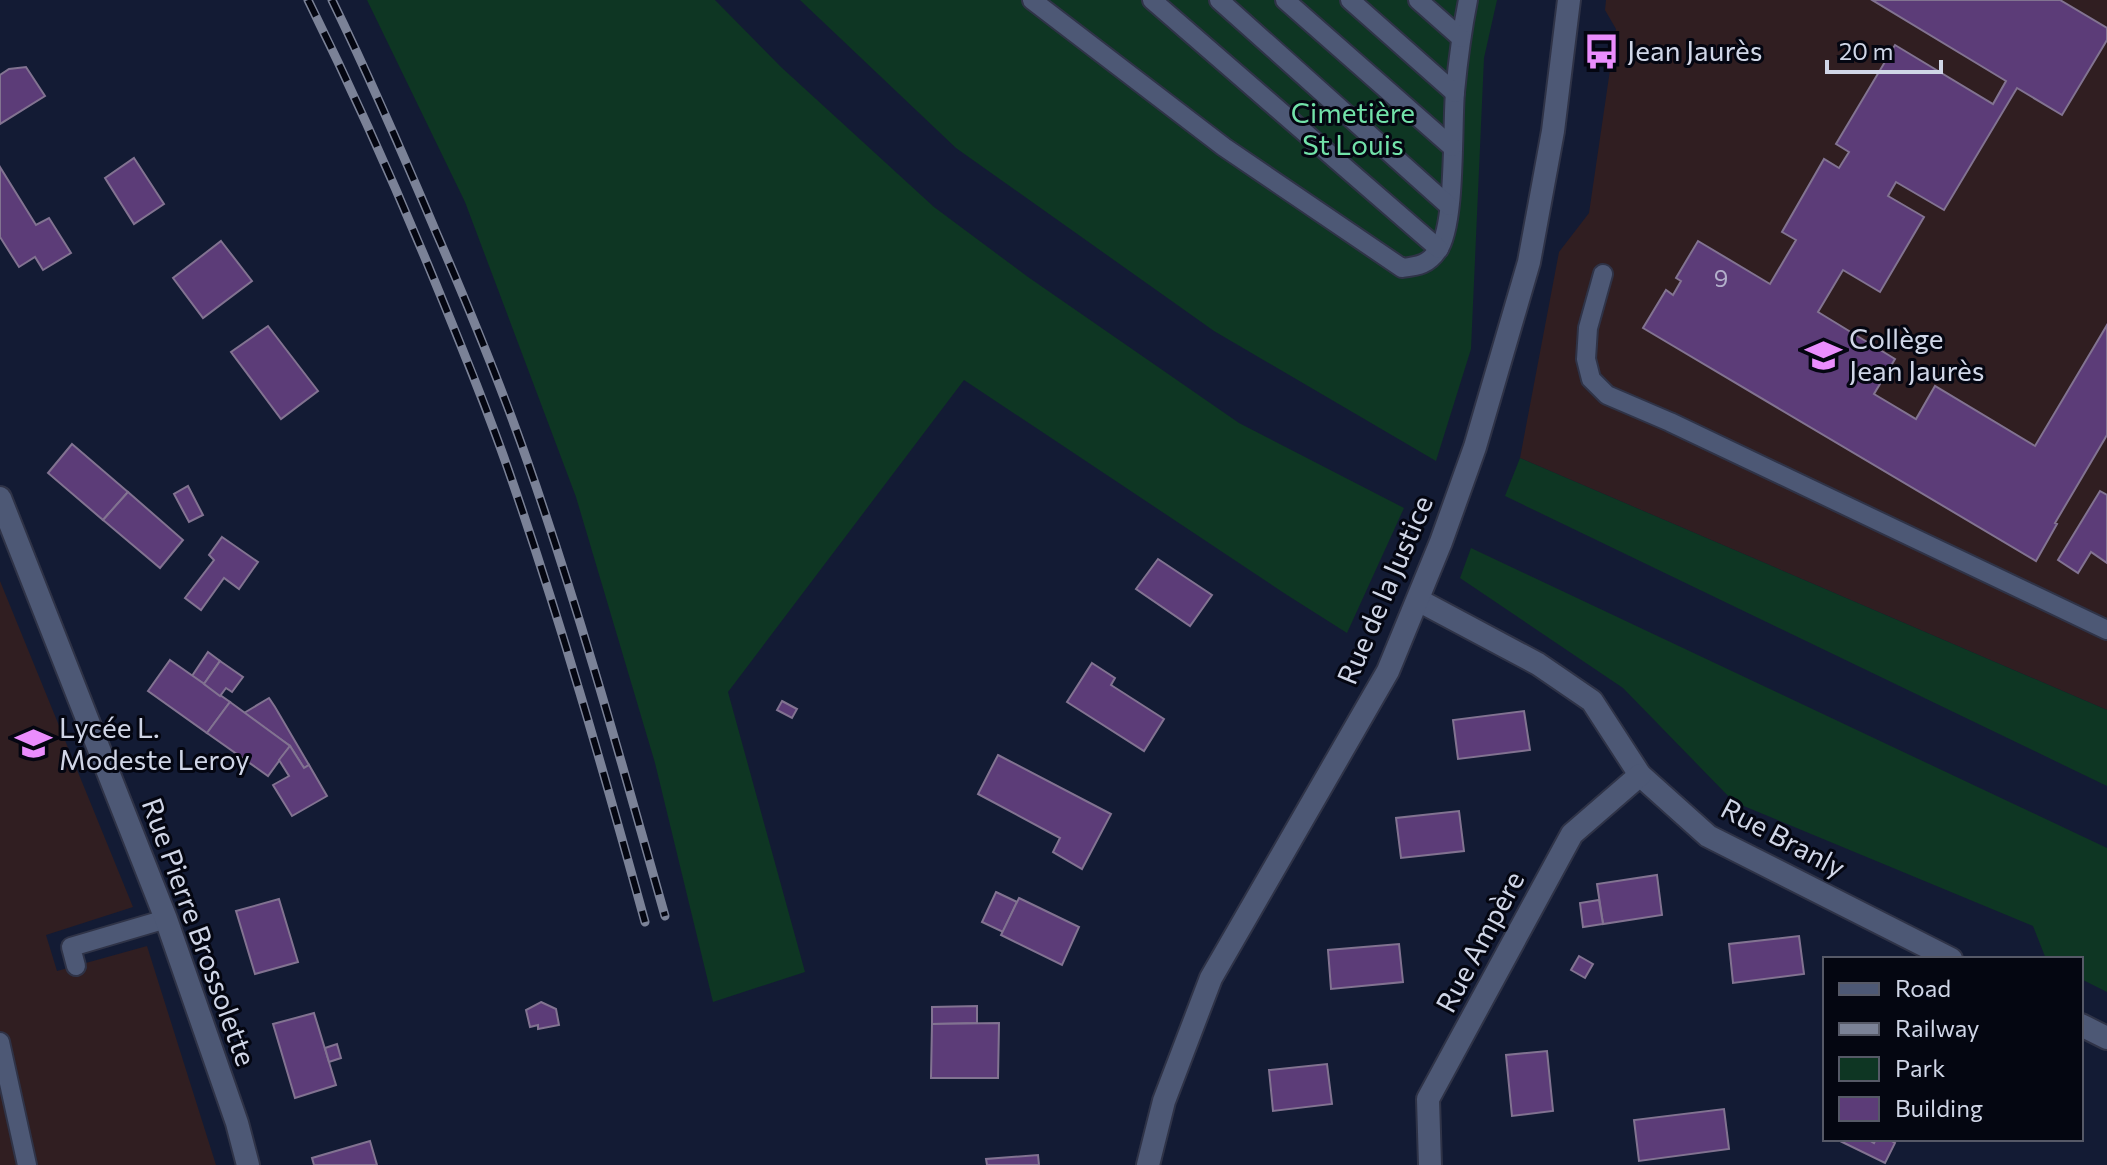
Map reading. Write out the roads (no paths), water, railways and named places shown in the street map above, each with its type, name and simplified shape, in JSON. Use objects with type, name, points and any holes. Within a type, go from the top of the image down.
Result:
[{"type":"street","name":"Rue de la Justice","points":[[1148,1165],[1164,1101],[1211,978],[1388,671],[1441,542],[1475,447],[1529,262],[1553,131],[1569,0]]},
{"type":"street","name":"Rue Pierre Brossolette","points":[[0,498],[166,919],[237,1123],[248,1165]]},
{"type":"street","name":"Rue Branly","points":[[1418,600],[1538,664],[1592,701],[1640,775],[1708,836],[1947,957]]},
{"type":"street","name":"Rue Ampère","points":[[1430,1165],[1428,1099],[1443,1071],[1572,834],[1640,775]]},
{"type":"street","points":[[2083,1026],[2107,1038]]},
{"type":"lane","points":[[1032,0],[1224,147],[1402,268],[1423,266],[1439,249],[1448,225],[1455,93],[1468,0]]},
{"type":"lane","points":[[1152,0],[1439,249]]},
{"type":"lane","points":[[1219,0],[1449,206]]},
{"type":"lane","points":[[1285,0],[1452,147]]},
{"type":"lane","points":[[1350,0],[1455,93]]},
{"type":"lane","points":[[1418,0],[1461,38]]},
{"type":"lane","points":[[1603,274],[1588,328],[1586,359],[1591,379],[1607,395],[2107,630]]},
{"type":"lane","points":[[76,966],[71,947],[166,919]]},
{"type":"lane","points":[[0,1042],[27,1165]]},
{"type":"railway","points":[[308,0],[400,198],[499,443],[563,637],[645,922]]},
{"type":"railway","points":[[332,0],[386,115],[518,434],[583,632],[665,916]]},
{"type":"place","name":"Jean Jaurès","points":[[1601,51]]},
{"type":"place","name":"Collège Jean Jaurès","points":[[1823,355]]},
{"type":"place","name":"Lycée L. Modeste Leroy","points":[[33,744]]},
{"type":"park label","name":"Cimetière St Louis","points":[[1353,129]]}]
